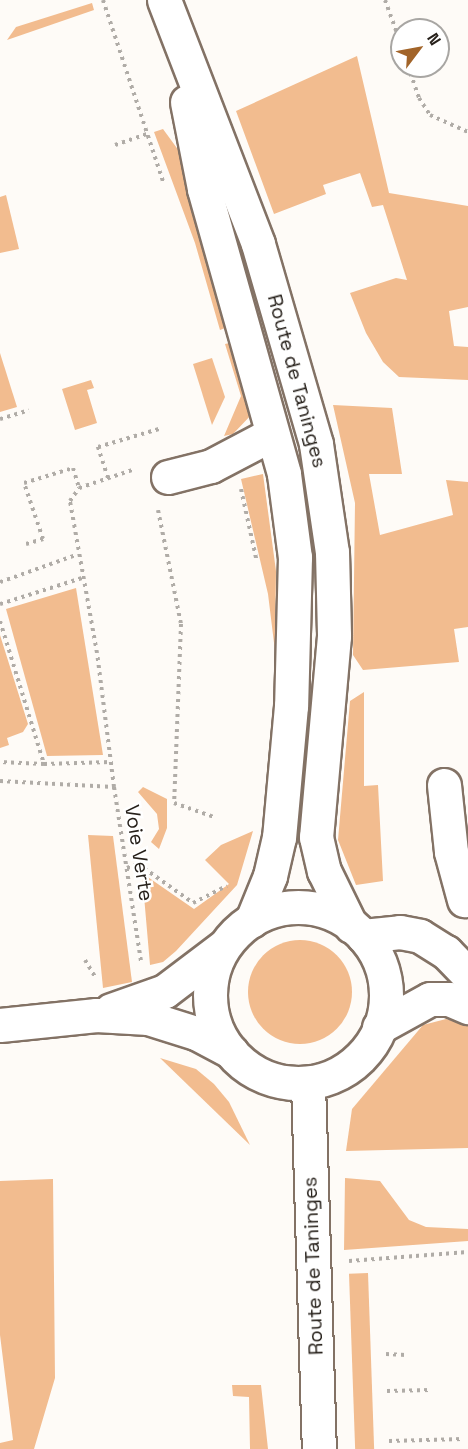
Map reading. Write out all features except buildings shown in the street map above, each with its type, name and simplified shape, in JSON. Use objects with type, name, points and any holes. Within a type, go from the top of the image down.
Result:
[{"type":"main road","name":"Route de Taninges","points":[[168,13],[204,189],[289,503],[295,617],[279,837],[270,876],[252,920]]},
{"type":"main road","name":"Route de Taninges","points":[[168,13],[258,244],[316,444],[332,552],[334,636],[316,837],[324,871],[357,931]]},
{"type":"main road","points":[[163,491],[272,434]]},
{"type":"main road","points":[[423,1002],[444,970],[466,898],[451,852],[444,785]]},
{"type":"main road","points":[[0,1025],[96,1015],[146,1000],[181,981],[223,948],[252,920],[276,909],[303,907],[328,912],[357,931],[380,963],[386,996],[380,1028]]},
{"type":"main road","points":[[357,931],[400,932],[449,956]]},
{"type":"main road","points":[[223,948],[210,993],[215,1024],[231,1052]]},
{"type":"main road","points":[[96,1015],[157,1021],[196,1033],[231,1052],[255,1072],[270,1078],[308,1083],[355,1062],[380,1028],[423,1002],[440,998],[468,1007]]},
{"type":"main road","name":"Route de Taninges","points":[[308,1083],[319,1449]]},
{"type":"path","points":[[103,0],[165,188]]},
{"type":"path","points":[[385,0],[392,18]]},
{"type":"path","points":[[412,78],[419,98],[430,115],[468,132]]},
{"type":"path","points":[[115,144],[147,134]]},
{"type":"path","points":[[0,419],[29,410]]},
{"type":"path","points":[[108,478],[98,447],[162,428]]},
{"type":"path","points":[[26,544],[43,539],[24,483],[72,468],[79,488]]},
{"type":"path","points":[[114,787],[97,653],[76,555],[70,501],[79,488],[137,468]]},
{"type":"path","points":[[239,479],[257,560]]},
{"type":"path","points":[[163,491],[181,624],[174,803],[214,817]]},
{"type":"path","points":[[0,582],[76,555]]},
{"type":"path","points":[[0,604],[82,578]]},
{"type":"path","points":[[0,621],[44,764]]},
{"type":"path","points":[[0,762],[44,764],[111,762]]},
{"type":"path","name":"Voie Verte","points":[[0,781],[114,787],[128,868],[146,1000]]},
{"type":"path","points":[[128,868],[138,864],[193,903],[223,889],[234,878]]},
{"type":"path","points":[[313,1262],[468,1252]]},
{"type":"path","points":[[386,1354],[406,1355]]},
{"type":"path","points":[[387,1391],[430,1390]]},
{"type":"path","points":[[389,1441],[463,1439]]},
{"type":"shaded area","points":[[92,3],[94,10],[7,40],[16,27]]},
{"type":"shaded area","points":[[357,56],[389,193],[468,206],[468,307],[449,311],[454,346],[468,347],[468,380],[399,377],[383,362],[366,333],[350,293],[396,278],[407,280],[383,205],[372,207],[360,173],[323,185],[326,194],[274,214],[236,111]]},
{"type":"shaded area","points":[[163,129],[190,166],[228,304],[220,307],[225,328],[220,330],[195,243],[154,132]]},
{"type":"shaded area","points":[[6,195],[19,249],[0,253],[0,197]]},
{"type":"shaded area","points":[[238,341],[253,413],[233,434],[224,436],[241,396],[225,344]]},
{"type":"shaded area","points":[[0,353],[17,407],[0,412]]},
{"type":"shaded area","points":[[212,358],[225,397],[212,425],[193,364]]},
{"type":"shaded area","points":[[91,380],[94,388],[87,390],[97,423],[75,430],[62,389]]},
{"type":"shaded area","points":[[333,405],[392,408],[402,474],[369,474],[380,535],[453,515],[446,480],[468,482],[468,627],[454,629],[459,662],[363,670],[353,655],[355,503]]},
{"type":"shaded area","points":[[263,474],[276,571],[275,651],[268,594],[241,479]]},
{"type":"shaded area","points":[[76,588],[103,755],[47,756],[6,609]]},
{"type":"shaded area","points":[[0,635],[28,724],[23,732],[7,738],[9,745],[0,748]]},
{"type":"shaded area","points":[[364,692],[364,786],[378,785],[383,881],[356,885],[338,840],[350,701]]},
{"type":"shaded area","points":[[143,787],[167,799],[167,828],[159,849],[151,842],[159,829],[157,814],[138,792]]},
{"type":"shaded area","points":[[253,831],[237,885],[176,951],[163,962],[150,965],[142,873],[194,909],[229,884],[205,860],[221,845]]},
{"type":"shaded area","points":[[88,835],[113,836],[132,982],[103,988]]},
{"type":"shaded area","points":[[300,940],[320,944],[337,955],[348,972],[352,992],[348,1012],[337,1029],[320,1040],[300,1044],[280,1040],[263,1029],[252,1012],[248,992],[252,972],[263,955],[280,944]]},
{"type":"shaded area","points":[[446,1019],[468,1025],[468,1148],[346,1151],[352,1109],[423,1025]]},
{"type":"shaded area","points":[[160,1058],[196,1069],[214,1084],[229,1102],[250,1145]]},
{"type":"shaded area","points":[[345,1178],[380,1181],[409,1220],[426,1227],[468,1229],[468,1241],[344,1250]]},
{"type":"shaded area","points":[[53,1179],[55,1378],[34,1449],[0,1449],[0,1443],[13,1440],[0,1335],[0,1181]]},
{"type":"shaded area","points":[[368,1273],[374,1449],[355,1449],[349,1274]]},
{"type":"shaded area","points":[[232,1385],[261,1385],[268,1449],[250,1449],[249,1397],[233,1396]]}]
